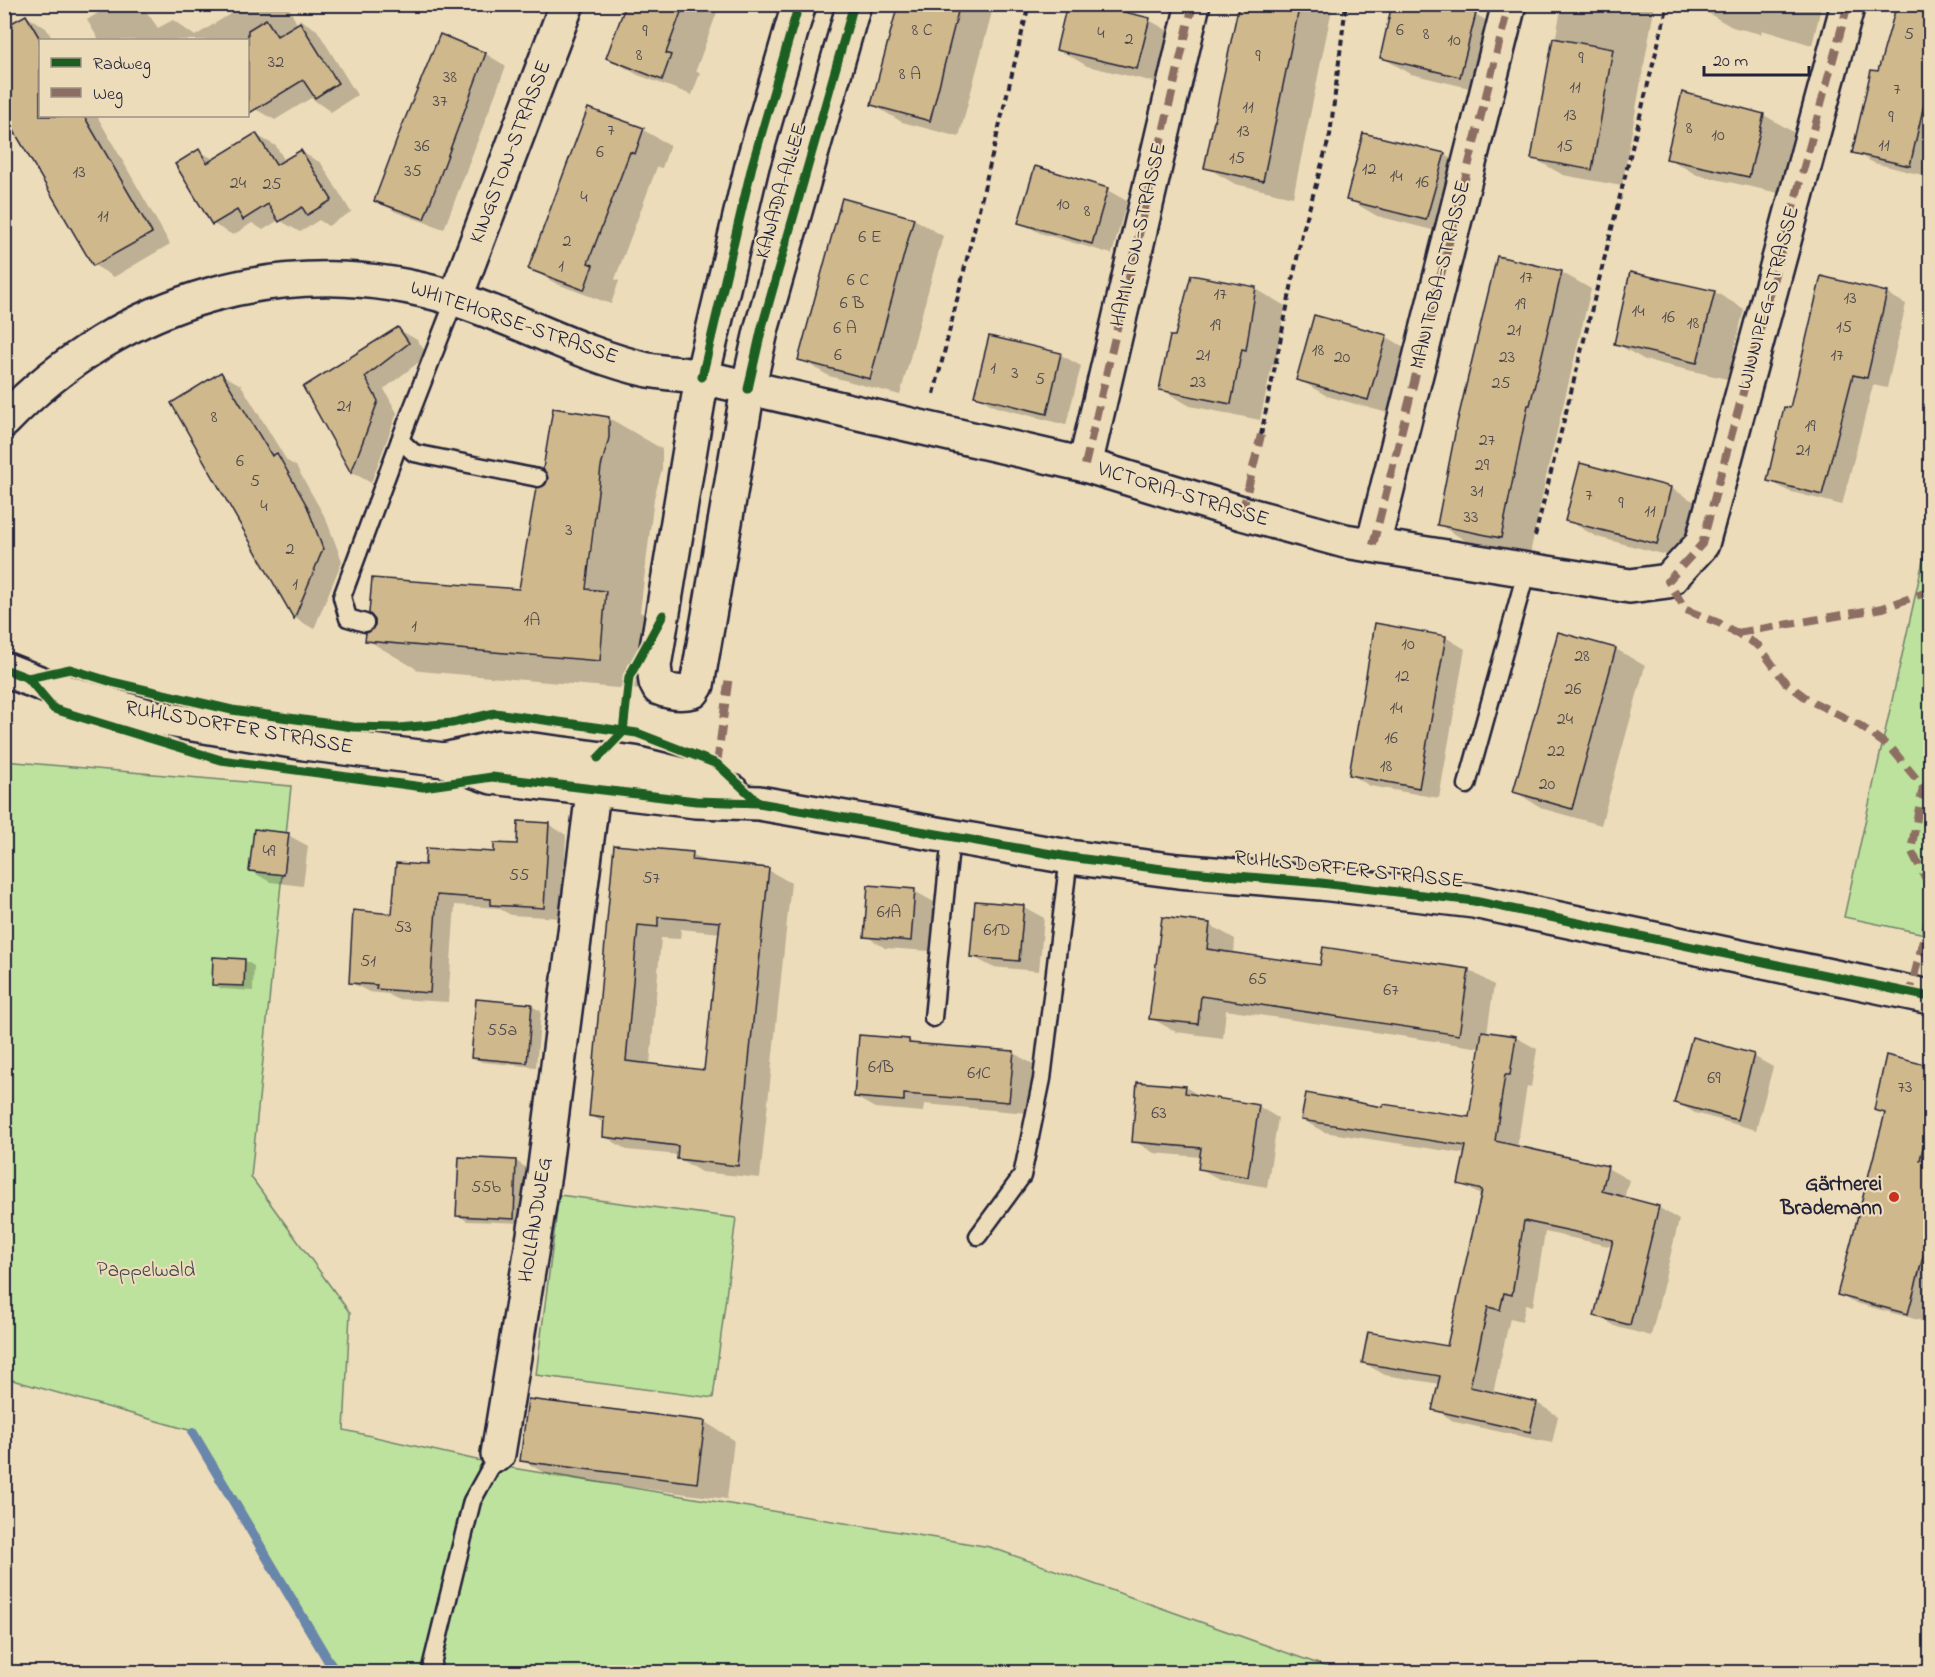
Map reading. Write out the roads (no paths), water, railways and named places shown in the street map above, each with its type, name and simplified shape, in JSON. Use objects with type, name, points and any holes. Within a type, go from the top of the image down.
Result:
[{"type":"street","name":"KINGSTON-STRASSE","points":[[455,298],[567,4]]},
{"type":"street","name":"KANADA-ALLEE","points":[[799,4],[752,166],[702,377],[654,666],[656,682],[660,688],[669,692],[682,694],[693,691],[697,685],[748,389],[762,327],[854,4]]},
{"type":"street","name":"HAMILTON-STRASSE","points":[[1085,465],[1193,4]]},
{"type":"street","name":"MANITOBA-STRASSE","points":[[1373,545],[1509,4]]},
{"type":"street","name":"WINNIPEG-STRASSE","points":[[1668,581],[1702,543],[1848,4]]},
{"type":"street","name":"WHITEHORSE-STRASSE","points":[[4,421],[56,376],[96,346],[140,319],[238,286],[288,280],[350,278],[402,284],[455,298],[648,369],[702,377]]},
{"type":"street","name":"VICTORIA-STRASSE","points":[[702,377],[1085,465],[1242,513],[1345,541],[1630,586],[1668,581]]},
{"type":"street","name":"RUHLSDORFER STRASSE","points":[[4,669],[52,688],[152,717],[304,743],[444,760],[492,777],[596,773],[696,801],[759,803],[1069,856],[1178,871],[1321,883],[1474,901],[1930,997]]},
{"type":"street","name":"HOLLANDWEG","points":[[498,1454],[544,1174],[596,773]]},
{"type":"lane","points":[[365,623],[348,618],[342,597],[399,440],[455,298]]},
{"type":"lane","points":[[399,440],[414,453],[538,478]]},
{"type":"lane","points":[[1467,784],[1527,569]]},
{"type":"lane","points":[[933,1018],[951,836]]},
{"type":"lane","points":[[978,1236],[1022,1176],[1042,1079],[1069,856]]},
{"type":"lane","name":"HOLLANDWEG","points":[[430,1672],[472,1501],[498,1454]]},
{"type":"waterway","points":[[193,1433],[335,1672]]},
{"type":"place","name":"Gärtnerei Brademann","points":[[1894,1197]]},
{"type":"park label","name":"Pappelwald","points":[[146,1271]]}]
